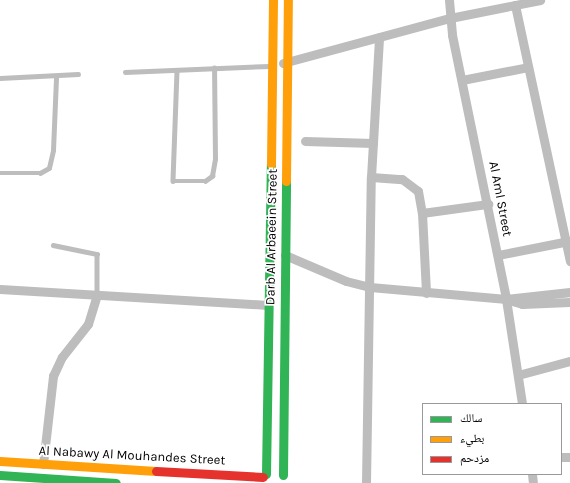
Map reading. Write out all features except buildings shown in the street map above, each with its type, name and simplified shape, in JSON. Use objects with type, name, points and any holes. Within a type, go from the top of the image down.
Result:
[{"type":"main road","name":"Darb Al Arbaeein Street","points":[[262,478],[268,304],[273,0]]},
{"type":"main road","name":"Darb Al Arbaeein Street","points":[[283,475],[288,0]]},
{"type":"main road","name":"Al Nabawy Al Mouhandes Street","points":[[0,461],[262,478],[283,475]]},
{"type":"main road","name":"Al Nabawy Al Mouhandes Street","points":[[0,475],[116,483]]},
{"type":"main road","points":[[283,475],[290,483]]},
{"type":"street","name":"Al Aml Street","points":[[449,0],[450,18],[506,299],[522,403]]},
{"type":"street","points":[[271,66],[287,63],[450,18],[540,0]]},
{"type":"street","points":[[515,5],[570,261]]},
{"type":"street","points":[[366,483],[371,177],[379,37]]},
{"type":"street","points":[[462,80],[528,67]]},
{"type":"street","points":[[305,142],[373,143]]},
{"type":"street","points":[[371,177],[402,179],[412,183],[418,190],[422,213],[426,293]]},
{"type":"street","points":[[422,213],[488,204]]},
{"type":"street","points":[[498,255],[567,242]]},
{"type":"street","points":[[285,255],[346,281],[370,287],[506,299],[570,292]]},
{"type":"street","points":[[0,289],[97,296],[268,304]]},
{"type":"street","points":[[43,464],[53,376],[62,357],[88,324],[97,296]]},
{"type":"street","points":[[506,299],[522,304],[570,302]]},
{"type":"street","points":[[518,375],[570,361]]},
{"type":"lane","points":[[125,72],[271,66]]},
{"type":"lane","points":[[177,71],[173,181],[205,181],[212,176],[215,159],[214,68]]},
{"type":"lane","points":[[0,78],[56,77],[78,74]]},
{"type":"lane","points":[[0,173],[40,173],[49,168],[53,150],[56,77]]},
{"type":"lane","points":[[53,245],[98,254],[97,296]]},
{"type":"traffic: fast","points":[[266,474],[271,164]]},
{"type":"traffic: fast","points":[[283,475],[286,181]]},
{"type":"traffic: fast","points":[[0,475],[116,483]]},
{"type":"traffic: slow","points":[[271,164],[273,0]]},
{"type":"traffic: slow","points":[[286,181],[288,0]]},
{"type":"traffic: slow","points":[[0,461],[156,471]]},
{"type":"traffic: jam","points":[[156,471],[263,477]]}]
